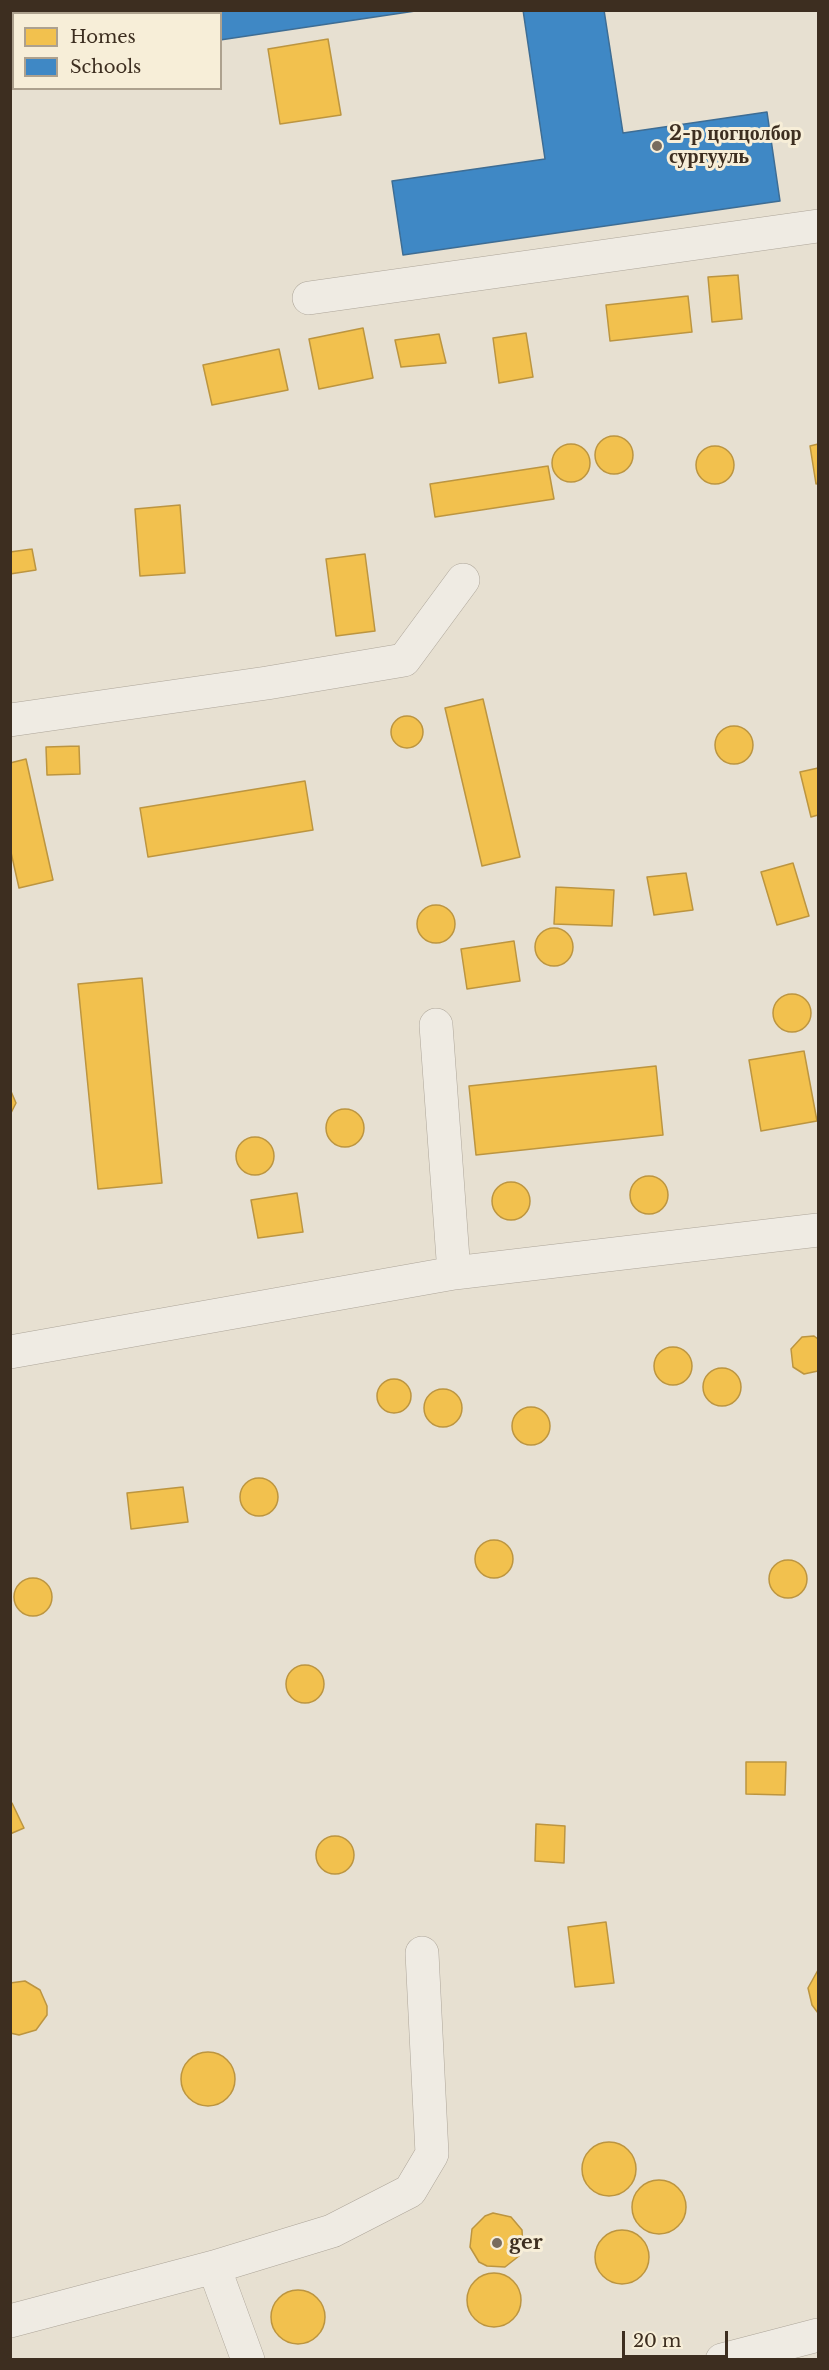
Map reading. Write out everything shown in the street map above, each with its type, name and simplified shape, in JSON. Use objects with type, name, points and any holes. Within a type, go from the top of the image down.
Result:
[{"type":"street","points":[[309,298],[819,226]]},
{"type":"street","points":[[10,720],[267,683],[405,660],[463,580]]},
{"type":"street","points":[[436,1025],[454,1273]]},
{"type":"street","points":[[10,1352],[454,1273],[819,1230]]},
{"type":"street","points":[[10,2321],[214,2267],[332,2231],[410,2191],[432,2154],[423,1953]]},
{"type":"street","points":[[214,2267],[248,2360]]},
{"type":"street","points":[[722,2360],[819,2335]]},
{"type":"building: Homes","points":[[328,39],[341,115],[280,124],[268,49]]},
{"type":"building: Homes","points":[[738,275],[742,319],[712,322],[708,277]]},
{"type":"building: Homes","points":[[688,296],[692,332],[610,341],[606,305]]},
{"type":"building: Homes","points":[[363,328],[373,378],[319,389],[309,339]]},
{"type":"building: Homes","points":[[526,333],[533,377],[499,383],[493,338]]},
{"type":"building: Homes","points":[[439,334],[446,363],[401,367],[395,340]]},
{"type":"building: Homes","points":[[279,349],[288,390],[212,405],[203,365]]},
{"type":"building: Homes","points":[[614,436],[621,437],[627,442],[632,448],[632,462],[627,468],[621,473],[614,474],[607,473],[601,468],[596,462],[595,455],[596,448],[601,442],[607,437]]},
{"type":"building: Homes","points":[[571,444],[578,445],[584,450],[589,456],[589,470],[584,476],[578,481],[571,482],[564,481],[558,476],[553,470],[552,463],[553,456],[558,450],[564,445]]},
{"type":"building: Homes","points":[[818,444],[818,483],[816,484],[810,446]]},
{"type":"building: Homes","points":[[715,446],[722,447],[728,452],[733,458],[733,472],[728,478],[722,483],[715,484],[708,483],[702,478],[697,472],[696,465],[697,458],[702,452],[708,447]]},
{"type":"building: Homes","points":[[548,466],[554,499],[435,517],[430,484]]},
{"type":"building: Homes","points":[[180,505],[185,573],[140,576],[135,509]]},
{"type":"building: Homes","points":[[32,549],[36,570],[10,574],[10,552]]},
{"type":"building: Homes","points":[[365,554],[375,631],[336,636],[326,559]]},
{"type":"building: Homes","points":[[483,699],[520,857],[482,866],[445,708]]},
{"type":"building: Homes","points":[[407,716],[418,721],[423,732],[418,743],[407,748],[396,743],[391,732],[396,721]]},
{"type":"building: Homes","points":[[734,726],[741,727],[747,732],[752,738],[752,752],[747,758],[741,763],[734,764],[727,763],[721,758],[716,752],[715,745],[716,738],[721,732],[727,727]]},
{"type":"building: Homes","points":[[79,746],[80,774],[47,775],[46,747]]},
{"type":"building: Homes","points":[[26,759],[53,880],[19,888],[10,848],[10,763]]},
{"type":"building: Homes","points":[[818,768],[818,815],[811,817],[800,772]]},
{"type":"building: Homes","points":[[305,781],[313,830],[148,857],[140,808]]},
{"type":"building: Homes","points":[[793,863],[809,916],[777,925],[761,872]]},
{"type":"building: Homes","points":[[686,873],[693,910],[654,915],[647,877]]},
{"type":"building: Homes","points":[[556,887],[614,890],[612,926],[554,924]]},
{"type":"building: Homes","points":[[436,905],[443,906],[449,911],[454,917],[454,931],[449,937],[443,942],[436,943],[429,942],[423,937],[418,931],[417,924],[418,917],[423,911],[429,906]]},
{"type":"building: Homes","points":[[554,928],[567,934],[573,947],[567,960],[554,966],[541,960],[535,947],[541,934]]},
{"type":"building: Homes","points":[[514,941],[520,981],[467,989],[461,949]]},
{"type":"building: Homes","points":[[142,978],[162,1183],[98,1189],[78,984]]},
{"type":"building: Homes","points":[[792,994],[799,995],[805,1000],[810,1006],[810,1020],[805,1026],[799,1031],[792,1032],[785,1031],[779,1026],[774,1020],[773,1013],[774,1006],[779,1000],[785,995]]},
{"type":"building: Homes","points":[[804,1051],[817,1121],[761,1131],[749,1060]]},
{"type":"building: Homes","points":[[656,1066],[663,1135],[476,1155],[469,1086]]},
{"type":"building: Homes","points":[[10,1089],[16,1103],[10,1115]]},
{"type":"building: Homes","points":[[345,1109],[352,1110],[358,1115],[363,1121],[363,1135],[358,1141],[352,1146],[345,1147],[338,1146],[332,1141],[327,1135],[326,1128],[327,1121],[332,1115],[338,1110]]},
{"type":"building: Homes","points":[[255,1137],[262,1138],[268,1143],[273,1149],[273,1163],[268,1169],[262,1174],[255,1175],[248,1174],[242,1169],[237,1163],[236,1156],[237,1149],[242,1143],[248,1138]]},
{"type":"building: Homes","points":[[649,1176],[656,1177],[662,1182],[667,1188],[667,1202],[662,1208],[656,1213],[649,1214],[642,1213],[636,1208],[631,1202],[630,1195],[631,1188],[636,1182],[642,1177]]},
{"type":"building: Homes","points":[[511,1182],[518,1183],[524,1188],[529,1194],[529,1208],[524,1214],[518,1219],[511,1220],[504,1219],[498,1214],[493,1208],[492,1201],[493,1194],[498,1188],[504,1183]]},
{"type":"building: Homes","points":[[297,1193],[303,1232],[258,1238],[251,1200]]},
{"type":"building: Homes","points":[[814,1336],[818,1339],[818,1371],[804,1374],[793,1367],[791,1349],[802,1337]]},
{"type":"building: Homes","points":[[673,1347],[680,1348],[686,1353],[691,1359],[691,1373],[686,1379],[680,1384],[673,1385],[666,1384],[660,1379],[655,1373],[654,1366],[655,1359],[660,1353],[666,1348]]},
{"type":"building: Homes","points":[[722,1368],[729,1369],[735,1374],[740,1380],[740,1394],[735,1400],[729,1405],[722,1406],[715,1405],[709,1400],[704,1394],[703,1387],[704,1380],[709,1374],[715,1369]]},
{"type":"building: Homes","points":[[394,1379],[406,1384],[411,1396],[406,1408],[394,1413],[382,1408],[377,1396],[382,1384]]},
{"type":"building: Homes","points":[[443,1389],[450,1390],[456,1395],[461,1401],[461,1415],[456,1421],[450,1426],[443,1427],[436,1426],[430,1421],[425,1415],[424,1408],[425,1401],[430,1395],[436,1390]]},
{"type":"building: Homes","points":[[531,1407],[538,1408],[544,1413],[549,1419],[549,1433],[544,1439],[538,1444],[531,1445],[524,1444],[518,1439],[513,1433],[512,1426],[513,1419],[518,1413],[524,1408]]},
{"type":"building: Homes","points":[[259,1478],[266,1479],[272,1484],[277,1490],[277,1504],[272,1510],[266,1515],[259,1516],[252,1515],[246,1510],[241,1504],[240,1497],[241,1490],[246,1484],[252,1479]]},
{"type":"building: Homes","points":[[183,1487],[188,1522],[131,1529],[127,1493]]},
{"type":"building: Homes","points":[[494,1540],[507,1546],[513,1559],[507,1572],[494,1578],[481,1572],[475,1559],[481,1546]]},
{"type":"building: Homes","points":[[788,1560],[795,1561],[801,1566],[806,1572],[806,1586],[801,1592],[795,1597],[788,1598],[781,1597],[775,1592],[770,1586],[769,1579],[770,1572],[775,1566],[781,1561]]},
{"type":"building: Homes","points":[[33,1578],[40,1579],[46,1584],[51,1590],[51,1604],[46,1610],[40,1615],[33,1616],[26,1615],[20,1610],[15,1604],[14,1597],[15,1590],[20,1584],[26,1579]]},
{"type":"building: Homes","points":[[305,1665],[312,1666],[318,1671],[323,1677],[323,1691],[318,1697],[312,1702],[305,1703],[298,1702],[292,1697],[287,1691],[286,1684],[287,1677],[292,1671],[298,1666]]},
{"type":"building: Homes","points":[[746,1762],[786,1762],[785,1795],[746,1794]]},
{"type":"building: Homes","points":[[12,1803],[24,1828],[10,1834],[10,1804]]},
{"type":"building: Homes","points":[[536,1824],[565,1826],[564,1863],[535,1861]]},
{"type":"building: Homes","points":[[335,1836],[348,1842],[354,1855],[348,1868],[335,1874],[322,1868],[316,1855],[322,1842]]},
{"type":"building: Homes","points":[[606,1922],[614,1983],[575,1987],[568,1927]]},
{"type":"building: Homes","points":[[818,1970],[818,2013],[812,2005],[808,1988]]},
{"type":"building: Homes","points":[[25,1981],[40,1990],[47,2006],[47,2015],[36,2030],[19,2035],[10,2033],[10,1983]]},
{"type":"building: Homes","points":[[203,2052],[213,2052],[223,2056],[231,2064],[235,2079],[231,2094],[223,2102],[213,2106],[203,2106],[193,2102],[185,2094],[181,2084],[181,2074],[185,2064],[193,2056]]},
{"type":"building: Homes","points":[[604,2142],[614,2142],[624,2146],[632,2154],[636,2169],[632,2184],[624,2192],[614,2196],[604,2196],[594,2192],[586,2184],[582,2174],[582,2164],[586,2154],[594,2146]]},
{"type":"building: Homes","points":[[654,2180],[664,2180],[674,2184],[682,2192],[686,2207],[682,2222],[674,2230],[664,2234],[654,2234],[644,2230],[636,2222],[632,2212],[632,2202],[636,2192],[644,2184]]},
{"type":"building: Homes","name":"ger","points":[[493,2213],[511,2217],[522,2230],[523,2248],[519,2256],[505,2267],[487,2266],[479,2262],[470,2247],[472,2229],[485,2216]]},
{"type":"building: Homes","points":[[617,2230],[627,2230],[637,2234],[645,2242],[649,2257],[645,2272],[637,2280],[627,2284],[617,2284],[607,2280],[599,2272],[595,2262],[595,2252],[599,2242],[607,2234]]},
{"type":"building: Homes","points":[[489,2273],[499,2273],[509,2277],[517,2285],[521,2300],[517,2315],[509,2323],[499,2327],[489,2327],[479,2323],[471,2315],[467,2305],[467,2295],[471,2285],[479,2277]]},
{"type":"building: Homes","points":[[293,2290],[303,2290],[313,2294],[321,2302],[325,2317],[321,2332],[313,2340],[303,2344],[293,2344],[283,2340],[275,2332],[271,2322],[271,2312],[275,2302],[283,2294]]},
{"type":"building: Schools","points":[[204,10],[422,10],[222,40],[222,12],[204,12]]},
{"type":"building: Schools","name":"2-р цогцолбор сургууль","points":[[523,10],[604,10],[623,133],[767,112],[780,201],[403,255],[392,181],[545,159]]},
{"type":"place","name":"2-р цогцолбор сургууль","points":[[657,146]]},
{"type":"place","name":"ger","points":[[497,2243]]}]
